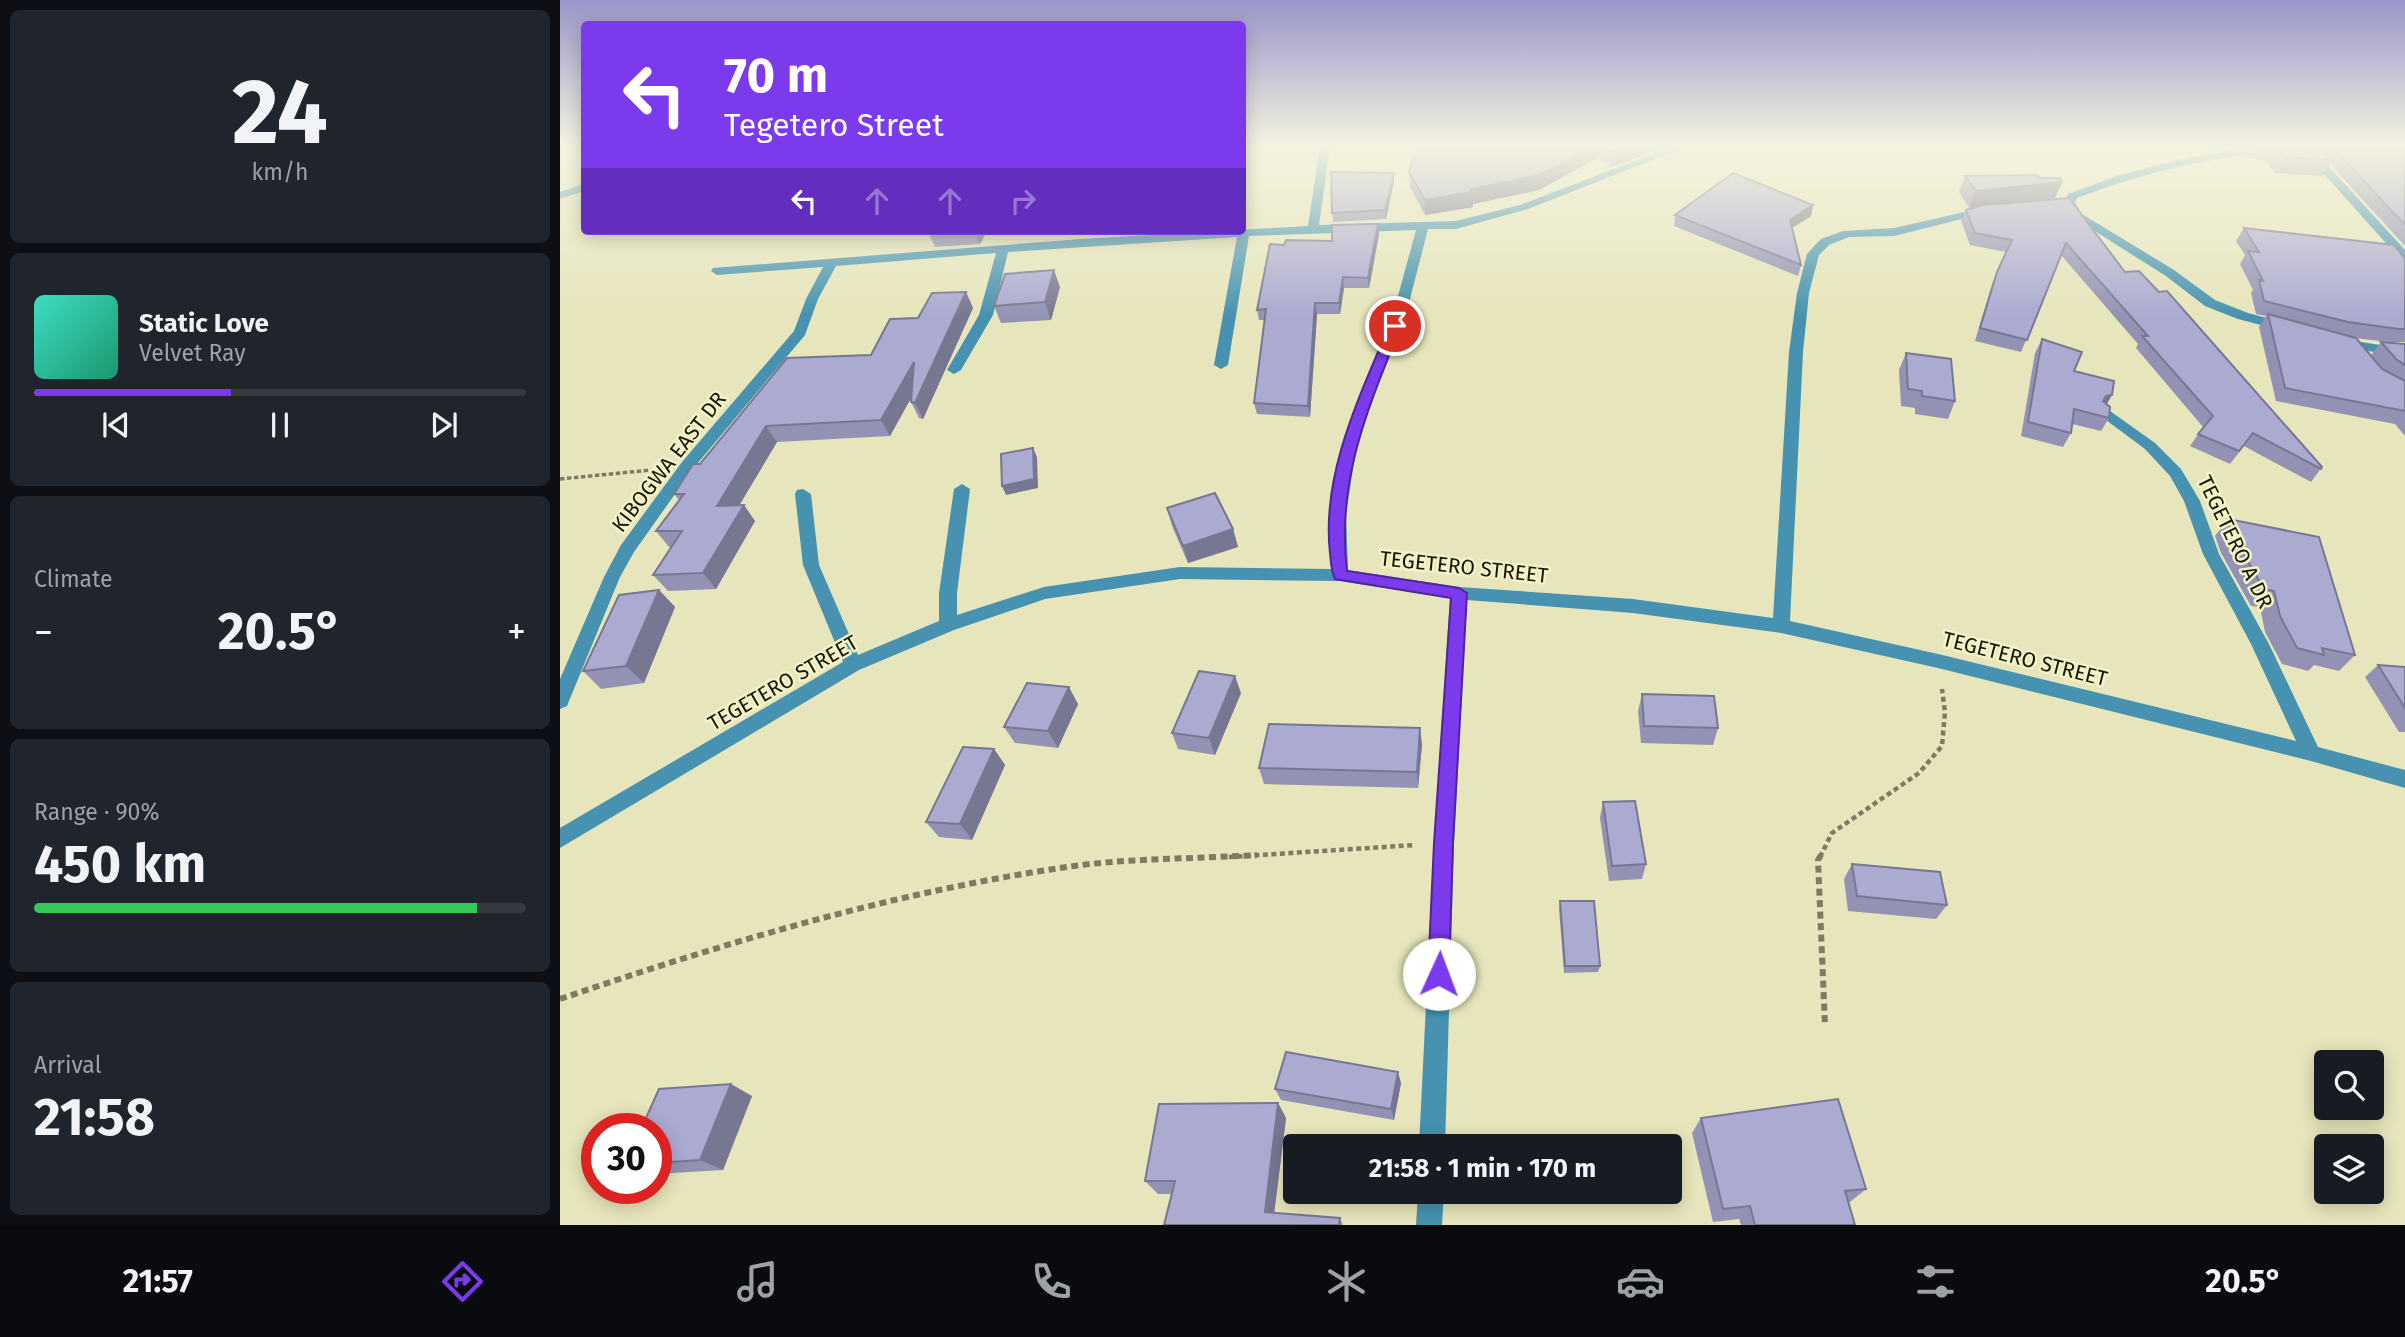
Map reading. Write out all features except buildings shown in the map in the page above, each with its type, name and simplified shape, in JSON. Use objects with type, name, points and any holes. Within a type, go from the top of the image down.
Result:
[{"type":"street","points":[[1313,229],[1317,203]]},
{"type":"street","points":[[1246,233],[1456,225],[1534,203]]},
{"type":"street","points":[[2062,203],[2170,273],[2210,303],[2243,316],[2297,330]]},
{"type":"street","points":[[2356,203],[2405,257]]},
{"type":"street","points":[[1781,626],[1796,352],[1803,293],[1813,254],[1825,242],[1847,234],[1895,232],[2005,207]]},
{"type":"street","points":[[1340,575],[1335,535],[1339,488],[1358,417],[1389,346],[1422,228]]},
{"type":"street","points":[[717,271],[1003,250],[1083,237],[1164,235]]},
{"type":"street","points":[[1221,365],[1244,235]]},
{"type":"street","points":[[954,370],[986,315],[1003,250]]},
{"type":"street","name":"KIBOGWA EAST DR","points":[[560,701],[627,549],[687,466],[800,332],[812,299],[831,263]]},
{"type":"street","points":[[2331,340],[2393,351],[2405,348]]},
{"type":"street","points":[[2353,346],[2370,367]]},
{"type":"street","name":"TEGETERO A DR","points":[[2105,414],[2150,446],[2176,472],[2193,501],[2211,554],[2260,644],[2311,753]]},
{"type":"street","points":[[948,625],[948,593],[962,489]]},
{"type":"street","points":[[803,494],[811,565],[853,666]]},
{"type":"street","name":"TEGETERO STREET","points":[[560,839],[853,666],[948,625],[1044,593],[1180,573],[1340,575],[1459,593],[1633,606],[1781,626],[1938,661],[2311,753],[2405,779]]},
{"type":"street","points":[[1432,1134],[1444,843],[1459,593]]},
{"type":"street","points":[[1429,1225],[1430,1204]]},
{"type":"path","points":[[560,479],[687,466]]},
{"type":"path","points":[[1825,1026],[1818,860],[1832,833],[1919,773],[1942,746],[1945,712],[1938,661]]},
{"type":"path","points":[[560,999],[674,960],[898,900],[1068,867],[1444,843]]},
{"type":"route","points":[[1395,326],[1358,417],[1339,488],[1335,535],[1340,575],[1459,593],[1439,974]]}]
